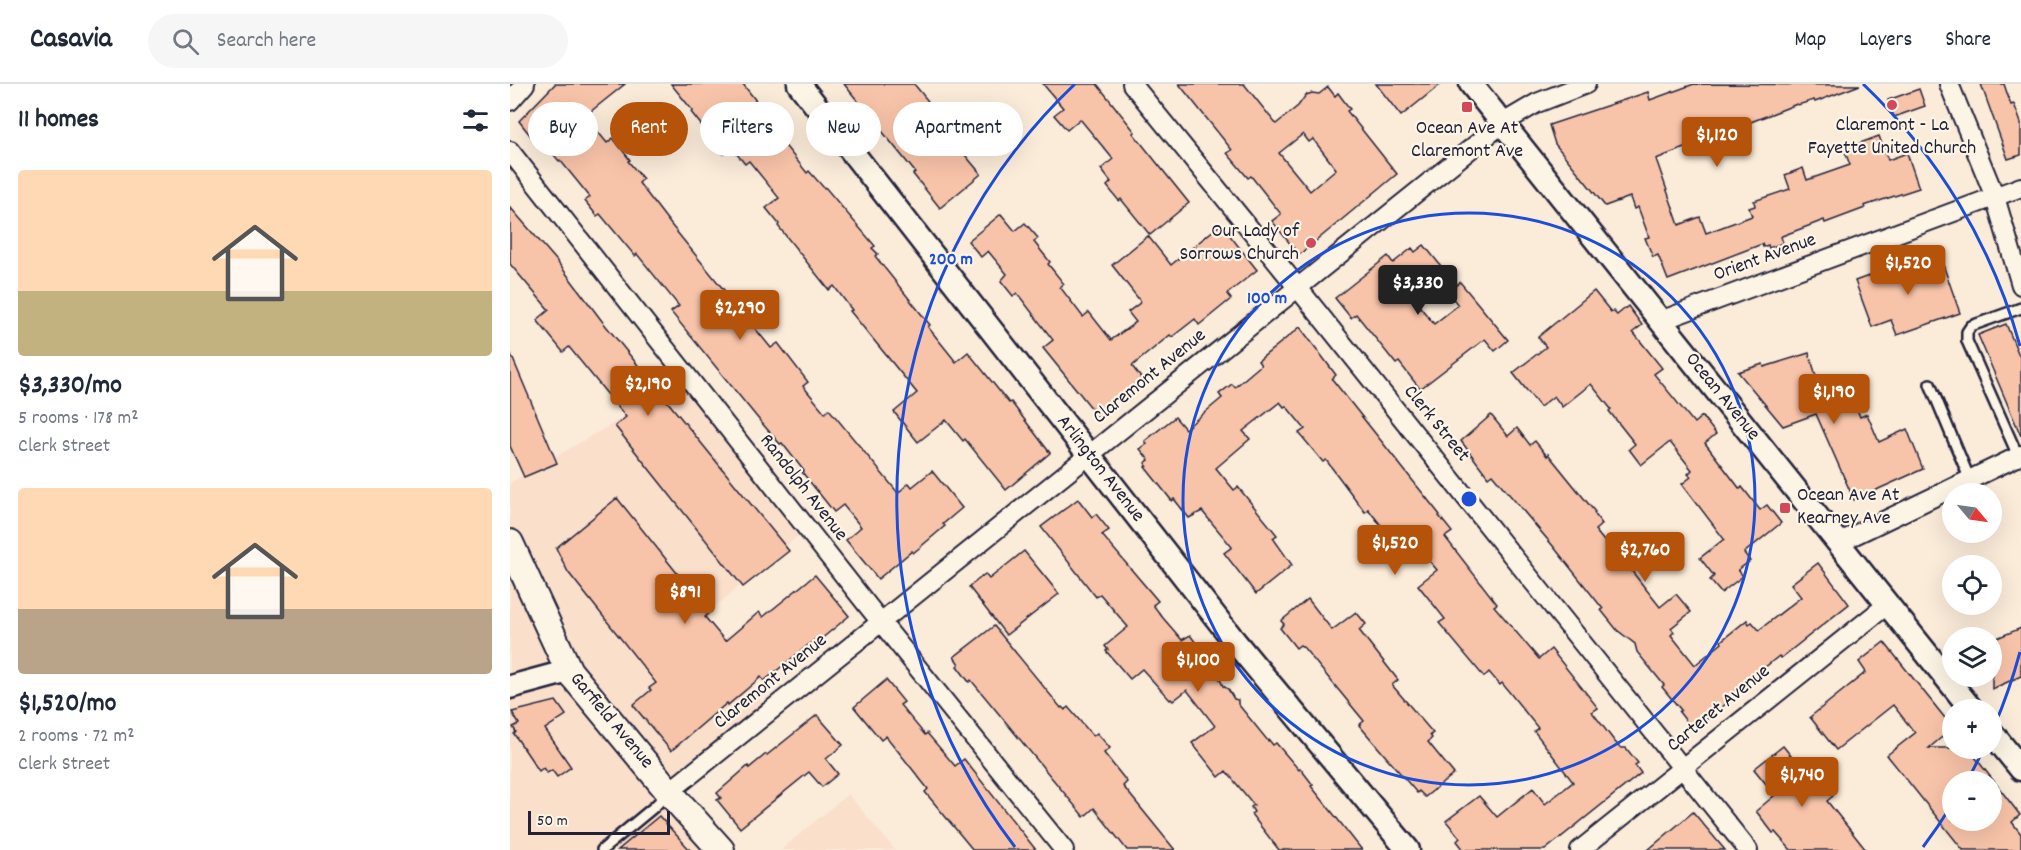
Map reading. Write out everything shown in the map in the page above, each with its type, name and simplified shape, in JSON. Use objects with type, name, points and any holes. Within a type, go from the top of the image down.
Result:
[{"type":"main road","name":"Garfield Avenue","points":[[510,543],[530,591],[569,671],[669,792],[722,850]]},
{"type":"street","points":[[510,101],[524,84]]},
{"type":"street","name":"Arlington Avenue","points":[[799,84],[1244,652],[1408,850]]},
{"type":"street","name":"Clerk Street","points":[[1132,84],[1748,850]]},
{"type":"street","name":"Ocean Avenue","points":[[1471,84],[1840,542],[1963,699]]},
{"type":"street","name":"Claremont Avenue","points":[[669,792],[1503,123],[1537,103],[1586,84]]},
{"type":"street","points":[[1950,84],[1995,197],[2021,285]]},
{"type":"street","name":"Randolph Avenue","points":[[510,151],[881,623],[1064,850]]},
{"type":"street","name":"Orient Avenue","points":[[1660,321],[2021,187]]},
{"type":"street","points":[[1840,542],[2019,456]]},
{"type":"street","name":"Carteret Avenue","points":[[1580,850],[1888,604]]},
{"type":"street","points":[[510,687],[569,671]]},
{"type":"street","points":[[2002,744],[2015,758]]},
{"type":"lane","points":[[2019,456],[1967,341],[1967,332],[1971,326],[2021,308]]},
{"type":"lane","points":[[1930,384],[1970,480]]},
{"type":"lane","points":[[602,850],[669,792]]},
{"type":"shaded area","points":[[688,380],[806,529],[696,623],[764,705],[661,791],[718,850],[510,850],[510,483]]},
{"type":"shaded area","points":[[848,794],[895,850],[781,850]]},
{"type":"building","points":[[555,84],[625,84],[598,106],[598,102],[537,102]]},
{"type":"building","points":[[671,84],[743,84],[757,102],[700,102],[700,123],[691,112],[693,111],[688,102]]},
{"type":"building","points":[[844,84],[914,84],[928,101],[893,102],[893,145],[881,130],[881,102],[859,102]]},
{"type":"building","points":[[1043,84],[1097,84],[1189,203],[1150,235],[1121,199],[1119,201],[1107,186],[1111,182],[1101,169],[1113,159],[1080,119],[1067,130],[1054,115],[1063,108]]},
{"type":"building","points":[[1179,84],[1244,84],[1276,124],[1298,106],[1306,95],[1319,94],[1328,87],[1335,96],[1338,93],[1350,109],[1347,111],[1397,174],[1299,255],[1272,221],[1281,214],[1251,176],[1248,178],[1227,153],[1232,150]],"holes":[[[1303,134],[1309,142],[1313,139],[1336,169],[1310,191],[1279,153]]]},
{"type":"building","points":[[1376,84],[1441,84],[1401,116]]},
{"type":"building","points":[[1694,84],[1860,85],[1815,102],[1814,100],[1797,104],[1656,159],[1679,225],[1700,217],[1706,233],[1752,216],[1749,208],[1755,206],[1754,201],[1790,189],[1785,175],[1803,168],[1807,180],[1850,165],[1844,149],[1879,136],[1888,160],[1907,153],[1919,188],[1864,206],[1865,208],[1825,223],[1824,220],[1782,236],[1783,243],[1769,248],[1768,245],[1763,247],[1762,244],[1668,280],[1658,255],[1653,257],[1645,238],[1649,237],[1638,207],[1634,209],[1630,197],[1605,206],[1555,144],[1549,125],[1648,92],[1650,100]]},
{"type":"building","points":[[1981,84],[2004,84],[2011,105],[2014,104],[2021,123],[2021,155],[2008,159]]},
{"type":"building","points":[[1919,89],[1925,106],[1894,117],[1888,100]]},
{"type":"building","points":[[528,112],[528,132],[519,121]]},
{"type":"building","points":[[598,132],[607,143],[610,140],[610,156],[627,156],[630,160],[628,161],[643,179],[639,183],[672,226],[771,348],[778,343],[808,382],[803,386],[825,413],[829,409],[898,493],[909,483],[912,487],[932,471],[962,508],[918,549],[913,553],[912,551],[878,579],[846,540],[861,527],[843,505],[834,512],[782,443],[780,444],[760,421],[671,312],[679,306],[637,254],[635,256],[600,214],[597,216],[585,201],[590,197],[555,156],[598,156]]},
{"type":"building","points":[[738,156],[793,156],[807,173],[809,171],[825,187],[875,246],[872,248],[878,254],[875,256],[930,325],[928,327],[956,362],[968,352],[1009,403],[1011,402],[1050,453],[1006,490],[965,439],[963,441],[946,420],[918,442],[894,412],[917,393],[850,311],[852,310],[834,286],[829,290],[778,226],[779,224],[766,208],[779,198],[749,161],[745,164]]},
{"type":"building","points":[[902,156],[966,156],[981,174],[940,208],[913,174],[915,172]]},
{"type":"building","points":[[510,207],[556,260],[602,321],[789,551],[743,587],[615,426],[626,417],[569,347],[563,352],[537,320],[549,310],[510,264]]},
{"type":"building","points":[[1001,214],[1015,231],[1025,223],[1038,238],[1034,242],[1064,284],[1060,287],[1083,317],[1089,312],[1111,340],[1136,322],[1128,312],[1141,302],[1112,265],[1148,236],[1171,265],[1221,224],[1257,270],[1227,294],[1231,299],[1199,325],[1195,319],[1172,337],[1170,335],[1132,366],[1142,379],[1097,415],[1043,348],[1053,340],[1017,293],[1013,296],[1001,281],[1007,274],[988,251],[981,257],[968,241]]},
{"type":"building","points":[[1424,245],[1449,276],[1416,302],[1434,324],[1458,305],[1448,292],[1460,282],[1508,340],[1495,351],[1485,339],[1420,389],[1399,362],[1396,364],[1356,314],[1351,318],[1335,298],[1388,256],[1393,263],[1412,248],[1415,252]]},
{"type":"building","points":[[1915,259],[1918,268],[1941,259],[1960,313],[1897,335],[1891,320],[1872,327],[1855,281]]},
{"type":"building","points":[[1594,291],[1611,312],[1617,315],[1628,306],[1642,325],[1633,332],[1662,368],[1654,374],[1694,423],[1702,416],[1716,434],[1705,443],[1740,489],[1742,487],[1760,510],[1767,505],[1781,523],[1744,553],[1750,561],[1738,570],[1743,576],[1721,593],[1710,580],[1714,576],[1700,558],[1724,539],[1682,484],[1691,477],[1688,474],[1692,470],[1670,442],[1641,465],[1629,449],[1635,444],[1591,384],[1562,407],[1554,396],[1540,407],[1513,373],[1546,347],[1538,337]]},
{"type":"building","points":[[2006,324],[2021,360],[2021,436],[1978,335]]},
{"type":"building","points":[[1300,327],[1336,375],[1332,379],[1452,532],[1445,537],[1497,604],[1494,606],[1539,659],[1551,649],[1598,708],[1592,712],[1615,742],[1621,748],[1626,748],[1638,763],[1635,765],[1641,773],[1545,850],[1464,850],[1457,841],[1460,838],[1446,821],[1479,796],[1497,817],[1533,788],[1545,804],[1573,782],[1534,731],[1538,728],[1502,683],[1500,685],[1489,672],[1484,677],[1439,623],[1445,619],[1418,585],[1437,570],[1416,545],[1410,550],[1405,544],[1389,556],[1377,541],[1387,533],[1368,509],[1365,512],[1326,460],[1323,462],[1299,433],[1305,429],[1286,406],[1284,407],[1280,402],[1243,431],[1250,439],[1216,468],[1234,490],[1238,487],[1277,535],[1273,538],[1292,565],[1256,594],[1224,553],[1232,547],[1202,511],[1189,518],[1145,467],[1147,466],[1145,463],[1149,460],[1140,449],[1147,444],[1145,441],[1175,417],[1185,429],[1222,398],[1219,394],[1232,384],[1235,387],[1261,365],[1258,361]]},
{"type":"building","points":[[510,352],[557,463],[524,477],[510,446]]},
{"type":"building","points":[[1809,353],[1818,382],[1828,378],[1840,410],[1855,404],[1860,417],[1867,414],[1879,442],[1907,429],[1923,469],[1854,500],[1816,414],[1783,426],[1738,372],[1763,364],[1764,367]]},
{"type":"building","points":[[1491,415],[1508,436],[1517,428],[1530,445],[1535,441],[1547,456],[1548,454],[1595,512],[1602,524],[1595,530],[1625,567],[1627,565],[1660,607],[1676,594],[1691,612],[1671,628],[1674,632],[1671,635],[1695,665],[1747,620],[1759,630],[1801,597],[1791,584],[1818,563],[1849,604],[1729,696],[1732,699],[1693,730],[1679,712],[1681,710],[1662,687],[1664,685],[1637,652],[1635,644],[1617,630],[1553,546],[1492,474],[1488,477],[1461,441]]},
{"type":"building","points":[[617,498],[709,613],[705,617],[725,641],[759,612],[763,617],[815,575],[849,616],[820,640],[818,637],[764,681],[761,677],[671,751],[633,705],[656,683],[568,572],[556,548]]},
{"type":"building","points":[[1078,499],[1092,517],[1096,514],[1109,530],[1102,535],[1158,601],[1153,605],[1163,618],[1182,640],[1190,635],[1202,651],[1198,654],[1213,675],[1219,677],[1223,686],[1228,689],[1234,699],[1238,700],[1238,704],[1268,741],[1273,745],[1276,743],[1299,770],[1300,768],[1313,785],[1311,786],[1362,850],[1279,850],[1251,814],[1254,812],[1251,807],[1254,805],[1226,771],[1219,777],[1192,743],[1215,726],[1187,690],[1173,701],[1170,700],[1142,669],[1130,679],[1106,651],[1108,650],[1105,646],[1128,627],[1100,594],[1096,597],[1041,527]]},
{"type":"building","points":[[1024,551],[1059,594],[1006,635],[969,587],[985,574],[989,579]]},
{"type":"building","points":[[1308,599],[1332,630],[1356,612],[1366,624],[1359,630],[1398,680],[1392,685],[1433,733],[1428,742],[1454,774],[1425,797],[1419,791],[1417,793],[1359,725],[1364,721],[1304,648],[1300,645],[1296,648],[1280,628],[1284,624],[1281,621]]},
{"type":"building","points":[[994,626],[1061,708],[1065,710],[1068,707],[1093,736],[1097,733],[1110,748],[1104,753],[1127,782],[1123,786],[1175,850],[1127,850],[1094,808],[1084,817],[971,680],[969,682],[957,666],[959,664],[954,657]]},
{"type":"building","points":[[2021,628],[2021,676],[2002,685],[2002,636]]},
{"type":"building","points":[[1884,642],[1942,714],[1942,737],[1929,748],[1942,748],[1942,759],[1977,759],[1986,771],[1942,771],[1942,824],[1887,755],[1915,733],[1893,705],[1836,750],[1810,717],[1866,672],[1859,662]]},
{"type":"building","points":[[886,680],[904,702],[900,705],[925,735],[927,733],[955,766],[964,759],[1036,850],[973,850],[925,792],[928,789],[886,736],[881,740],[854,707]]},
{"type":"building","points":[[556,701],[566,715],[545,729],[571,767],[557,777],[552,770],[547,773],[543,768],[539,771],[514,734],[516,732],[513,727],[519,724],[512,712]]},
{"type":"building","points":[[817,715],[843,745],[826,759],[838,774],[822,787],[809,772],[740,828],[717,800],[721,798],[717,793],[748,766],[749,768],[767,755]]},
{"type":"building","points":[[1783,746],[1808,777],[1814,772],[1833,796],[1827,801],[1866,850],[1791,850],[1775,832],[1773,833],[1756,811],[1775,795],[1754,769]]},
{"type":"building","points":[[2002,792],[2020,815],[2012,822],[2021,834],[2021,850],[1963,850],[1948,831],[2002,831]]},
{"type":"building","points":[[1693,812],[1725,850],[1648,850]]},
{"type":"building","points":[[659,816],[690,850],[618,850]]},
{"type":"place","name":"Claremont - La Fayette United Church","points":[[1892,105]]},
{"type":"place","name":"Ocean Ave At Claremont Ave","points":[[1467,107]]},
{"type":"place","name":"Our Lady of Sorrows Church","points":[[1311,243]]},
{"type":"place","name":"Ocean Ave At Kearney Ave","points":[[1785,508]]}]
